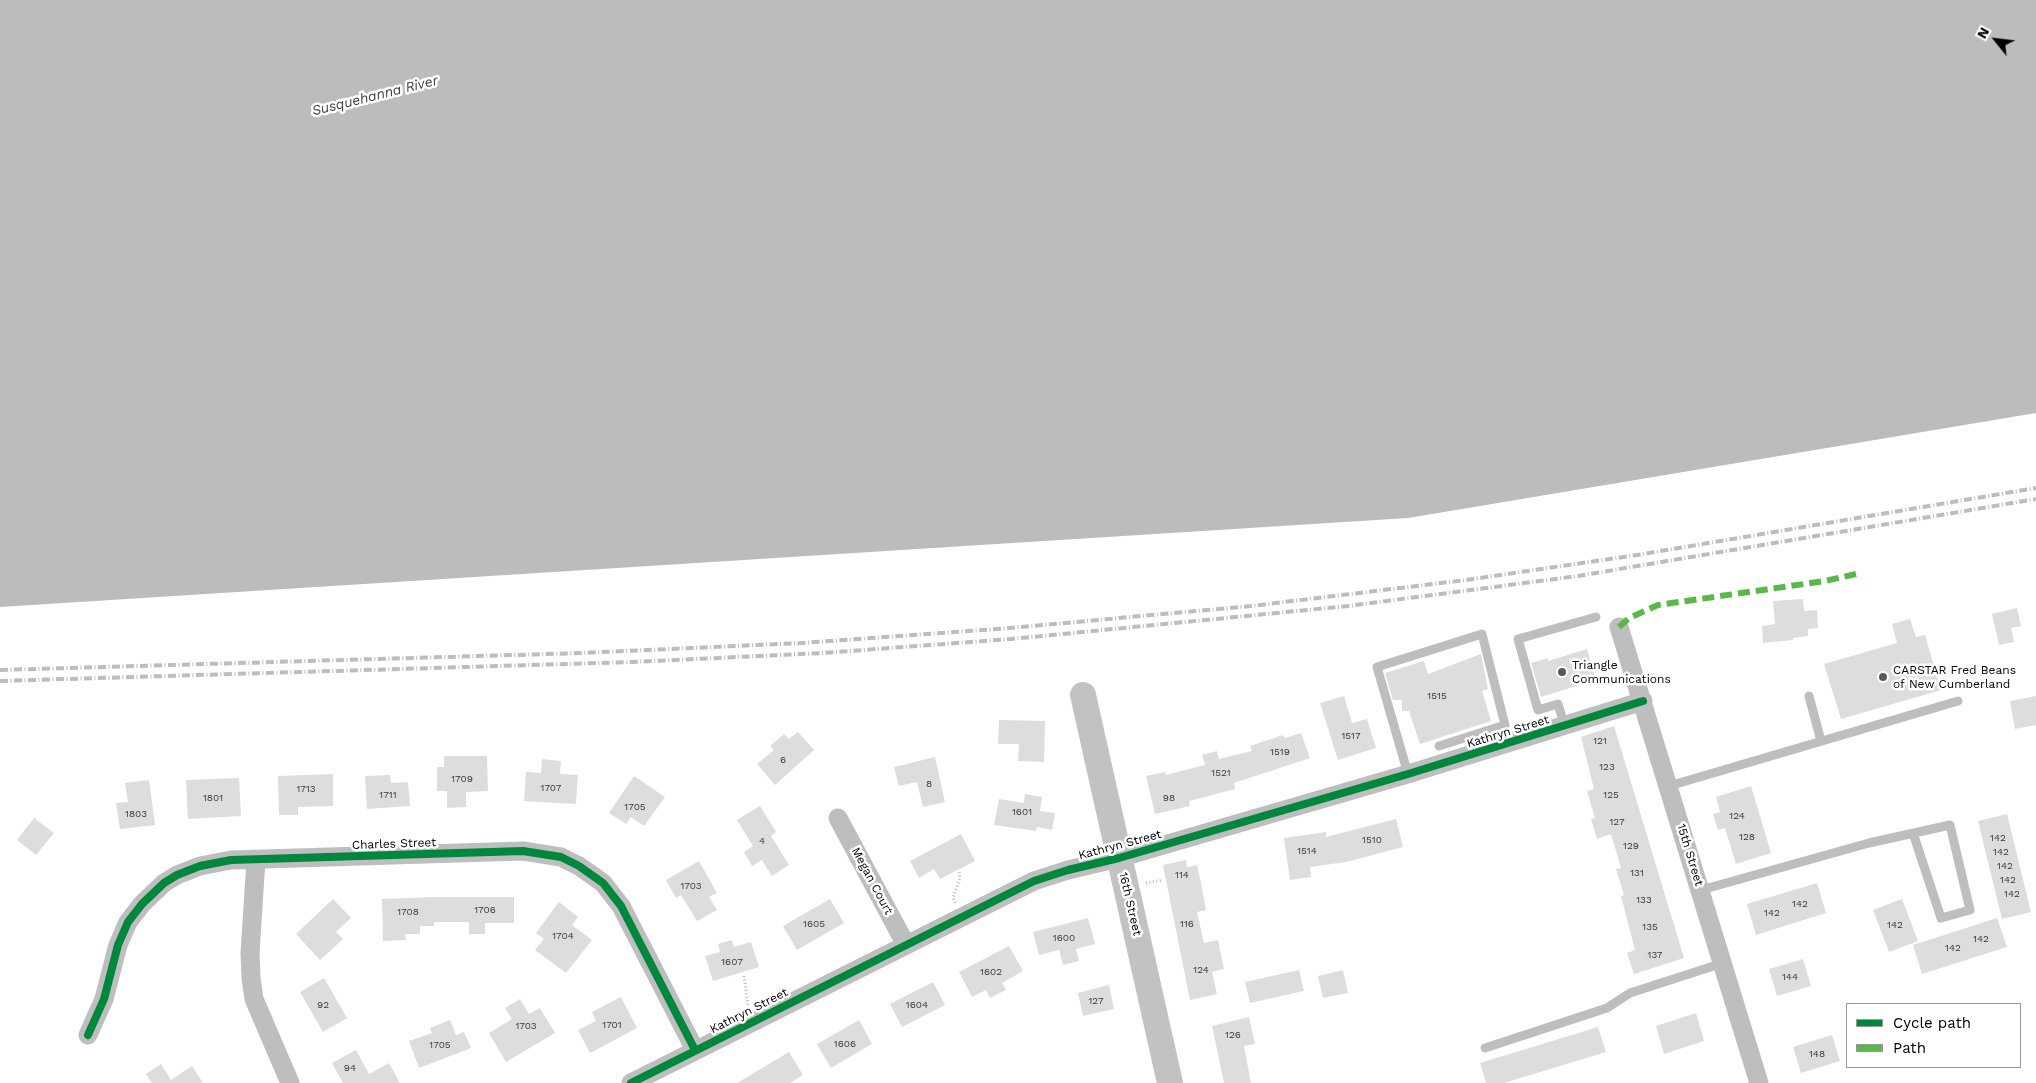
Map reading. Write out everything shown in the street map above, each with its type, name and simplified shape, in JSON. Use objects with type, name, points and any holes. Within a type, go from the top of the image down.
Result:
[{"type":"street","name":"15th Street","points":[[1619,627],[1759,1083]]},
{"type":"street","name":"16th Street","points":[[1084,695],[1170,1083]]},
{"type":"street","name":"Kathryn Street","points":[[631,1083],[1034,881],[1408,774],[1643,701]]},
{"type":"street","name":"Megan Court","points":[[838,818],[906,945]]},
{"type":"street","name":"Charles Street","points":[[88,1036],[104,999],[128,922],[142,904],[164,883],[177,875],[200,866],[231,860],[522,851],[561,857],[579,866],[603,883],[621,906],[695,1050]]},
{"type":"street","points":[[256,860],[250,953],[254,1000],[290,1083]]},
{"type":"lane","points":[[1564,726],[1558,704],[1538,710],[1518,639],[1596,617]]},
{"type":"lane","points":[[1408,774],[1376,667],[1482,634],[1505,725],[1439,746]]},
{"type":"lane","points":[[1809,696],[1821,741]]},
{"type":"lane","points":[[1669,786],[1958,701]]},
{"type":"lane","points":[[1701,890],[1869,843],[1913,833],[1950,825],[1970,910],[1941,918],[1913,833]]},
{"type":"lane","points":[[1485,1048],[1607,1008],[1630,993],[1723,963]]},
{"type":"path","points":[[959,871],[960,879],[953,897],[961,918]]},
{"type":"path","points":[[744,976],[748,996],[748,1024]]},
{"type":"water","name":"Susquehanna River","points":[[0,0],[2036,0],[2036,413],[1408,518],[0,607]]},
{"type":"building","points":[[1803,599],[1804,611],[1817,610],[1818,628],[1808,629],[1808,636],[1793,638],[1793,640],[1763,643],[1762,626],[1775,624],[1773,601]]},
{"type":"building","points":[[2017,608],[2021,626],[2011,628],[2014,642],[1999,645],[1992,614]]},
{"type":"building","name":"CARSTAR Fred Beans of New Cumberland","points":[[1910,619],[1916,637],[1925,635],[1941,690],[1841,719],[1824,664],[1897,643],[1892,624]]},
{"type":"building","name":"Triangle Communications","points":[[1587,649],[1596,680],[1541,697],[1531,663],[1548,658],[1548,661]]},
{"type":"building","points":[[1481,654],[1488,689],[1482,691],[1491,721],[1420,744],[1409,711],[1402,711],[1402,700],[1393,700],[1385,673],[1424,661],[1428,674]]},
{"type":"building","points":[[1344,696],[1352,723],[1367,719],[1376,748],[1338,760],[1320,703]]},
{"type":"building","points":[[2036,696],[2036,725],[2015,729],[2010,701]]},
{"type":"building","points":[[999,720],[1045,721],[1044,762],[1018,761],[1019,744],[998,744]]},
{"type":"building","points":[[1614,726],[1684,958],[1634,974],[1627,953],[1635,950],[1621,896],[1624,895],[1616,869],[1621,868],[1611,834],[1597,839],[1591,819],[1595,818],[1587,791],[1594,789],[1581,737]]},
{"type":"building","points":[[798,732],[814,750],[775,785],[757,764],[774,750],[770,746],[784,734],[789,739]]},
{"type":"building","points":[[1301,733],[1310,758],[1234,783],[1235,789],[1189,801],[1190,806],[1155,814],[1146,776],[1165,772],[1166,775],[1205,765],[1202,755],[1217,751],[1219,759],[1252,751],[1250,746],[1283,735],[1285,738]]},
{"type":"building","points":[[444,756],[487,756],[488,791],[466,792],[466,807],[447,808],[447,791],[437,791],[437,767],[444,767]]},
{"type":"building","points":[[935,757],[945,802],[923,807],[917,782],[899,786],[894,767]]},
{"type":"building","points":[[542,759],[561,761],[560,774],[578,775],[576,804],[524,801],[526,772],[541,773]]},
{"type":"building","points":[[333,774],[333,806],[298,807],[298,815],[279,815],[278,776]]},
{"type":"building","points":[[390,775],[391,783],[408,782],[410,806],[367,809],[365,776]]},
{"type":"building","points":[[634,776],[665,797],[644,826],[631,817],[626,824],[609,813]]},
{"type":"building","points":[[239,778],[241,816],[188,819],[186,780]]},
{"type":"building","points":[[149,780],[155,825],[120,829],[116,803],[128,802],[125,783]]},
{"type":"building","points":[[1751,786],[1771,853],[1736,864],[1725,828],[1718,830],[1713,814],[1720,812],[1716,797]]},
{"type":"building","points":[[1025,794],[1042,797],[1040,811],[1055,813],[1052,830],[1037,827],[1036,831],[994,825],[999,799],[1024,803]]},
{"type":"building","points":[[760,806],[776,832],[771,836],[789,865],[772,876],[762,860],[752,866],[744,852],[753,846],[737,820]]},
{"type":"building","points":[[2007,814],[2031,912],[2002,919],[1978,821]]},
{"type":"building","points":[[34,818],[54,833],[36,855],[17,840]]},
{"type":"building","points":[[1396,819],[1403,847],[1346,862],[1310,867],[1311,877],[1290,880],[1284,838],[1326,832],[1326,837]]},
{"type":"building","points":[[961,834],[975,861],[940,879],[934,869],[919,878],[910,861]]},
{"type":"building","points":[[1186,860],[1187,867],[1197,865],[1201,883],[1206,910],[1197,912],[1204,943],[1218,940],[1224,969],[1212,972],[1217,994],[1190,1000],[1163,865]]},
{"type":"building","points":[[699,861],[717,893],[709,897],[717,910],[697,921],[681,895],[676,898],[666,880]]},
{"type":"building","points":[[1817,883],[1826,913],[1756,935],[1747,904]]},
{"type":"building","points":[[514,897],[514,923],[485,923],[485,934],[469,934],[469,922],[434,922],[434,926],[420,926],[420,934],[405,934],[406,940],[383,941],[382,899]]},
{"type":"building","points":[[333,899],[351,918],[336,932],[343,939],[320,960],[296,934]]},
{"type":"building","points":[[830,899],[844,923],[797,950],[783,926]]},
{"type":"building","points":[[1902,899],[1918,941],[1889,952],[1873,910]]},
{"type":"building","points":[[559,902],[578,917],[572,925],[592,940],[566,973],[535,950],[544,939],[536,933]]},
{"type":"building","points":[[1088,918],[1095,944],[1076,949],[1079,961],[1063,965],[1059,950],[1039,955],[1033,932]]},
{"type":"building","points":[[1997,918],[2007,947],[1922,974],[1913,945]]},
{"type":"building","points":[[732,940],[734,947],[751,942],[759,967],[713,981],[705,956],[720,952],[718,944]]},
{"type":"building","points":[[1009,946],[1023,971],[1002,983],[1006,990],[990,998],[986,990],[972,997],[959,972]]},
{"type":"building","points":[[1803,959],[1811,986],[1777,996],[1769,969]]},
{"type":"building","points":[[1299,970],[1304,991],[1250,1003],[1245,982]]},
{"type":"building","points":[[1343,970],[1348,993],[1323,998],[1318,976]]},
{"type":"building","points":[[324,978],[347,1018],[323,1032],[300,992]]},
{"type":"building","points":[[933,982],[945,1005],[902,1027],[890,1004]]},
{"type":"building","points":[[1109,985],[1114,1009],[1083,1016],[1078,993]]},
{"type":"building","points":[[621,997],[637,1028],[590,1053],[578,1030],[596,1021],[592,1012]]},
{"type":"building","points":[[520,999],[529,1014],[540,1008],[555,1033],[506,1062],[489,1033],[512,1019],[505,1008]]},
{"type":"building","points":[[1696,1013],[1704,1041],[1664,1054],[1656,1026]]},
{"type":"building","points":[[1249,1017],[1255,1044],[1244,1046],[1251,1083],[1224,1083],[1212,1026]]},
{"type":"building","points":[[450,1020],[456,1035],[464,1032],[471,1048],[419,1068],[409,1041],[432,1033],[430,1028]]},
{"type":"building","points":[[859,1020],[872,1044],[831,1068],[817,1044]]},
{"type":"building","points":[[1598,1027],[1606,1052],[1504,1083],[1486,1083],[1480,1063]]},
{"type":"building","points":[[1832,1035],[1840,1061],[1801,1073],[1793,1047]]},
{"type":"building","points":[[356,1050],[369,1074],[389,1063],[400,1083],[343,1083],[332,1063]]},
{"type":"building","points":[[789,1052],[803,1075],[790,1083],[737,1083]]},
{"type":"building","points":[[161,1064],[171,1080],[192,1066],[203,1083],[152,1083],[146,1074]]},
{"type":"railway","points":[[0,670],[582,653],[801,643],[1010,628],[1251,606],[1466,580],[1637,555],[2036,488]]},
{"type":"railway","points":[[0,681],[632,662],[823,653],[1011,639],[1348,606],[1578,576],[2036,499]]},
{"type":"marked path","points":[[1619,627],[1629,618],[1658,605],[1825,581],[1856,574]]},
{"type":"cycle path","points":[[631,1083],[1034,881],[1408,774],[1643,701]]},
{"type":"cycle path","points":[[88,1035],[104,999],[118,945],[128,922],[142,904],[164,883],[177,875],[200,866],[231,860],[523,851],[561,857],[579,866],[603,883],[621,906],[695,1050]]},
{"type":"place","name":"Triangle Communications","points":[[1562,672]]},
{"type":"place","name":"CARSTAR Fred Beans of New Cumberland","points":[[1883,677]]}]
